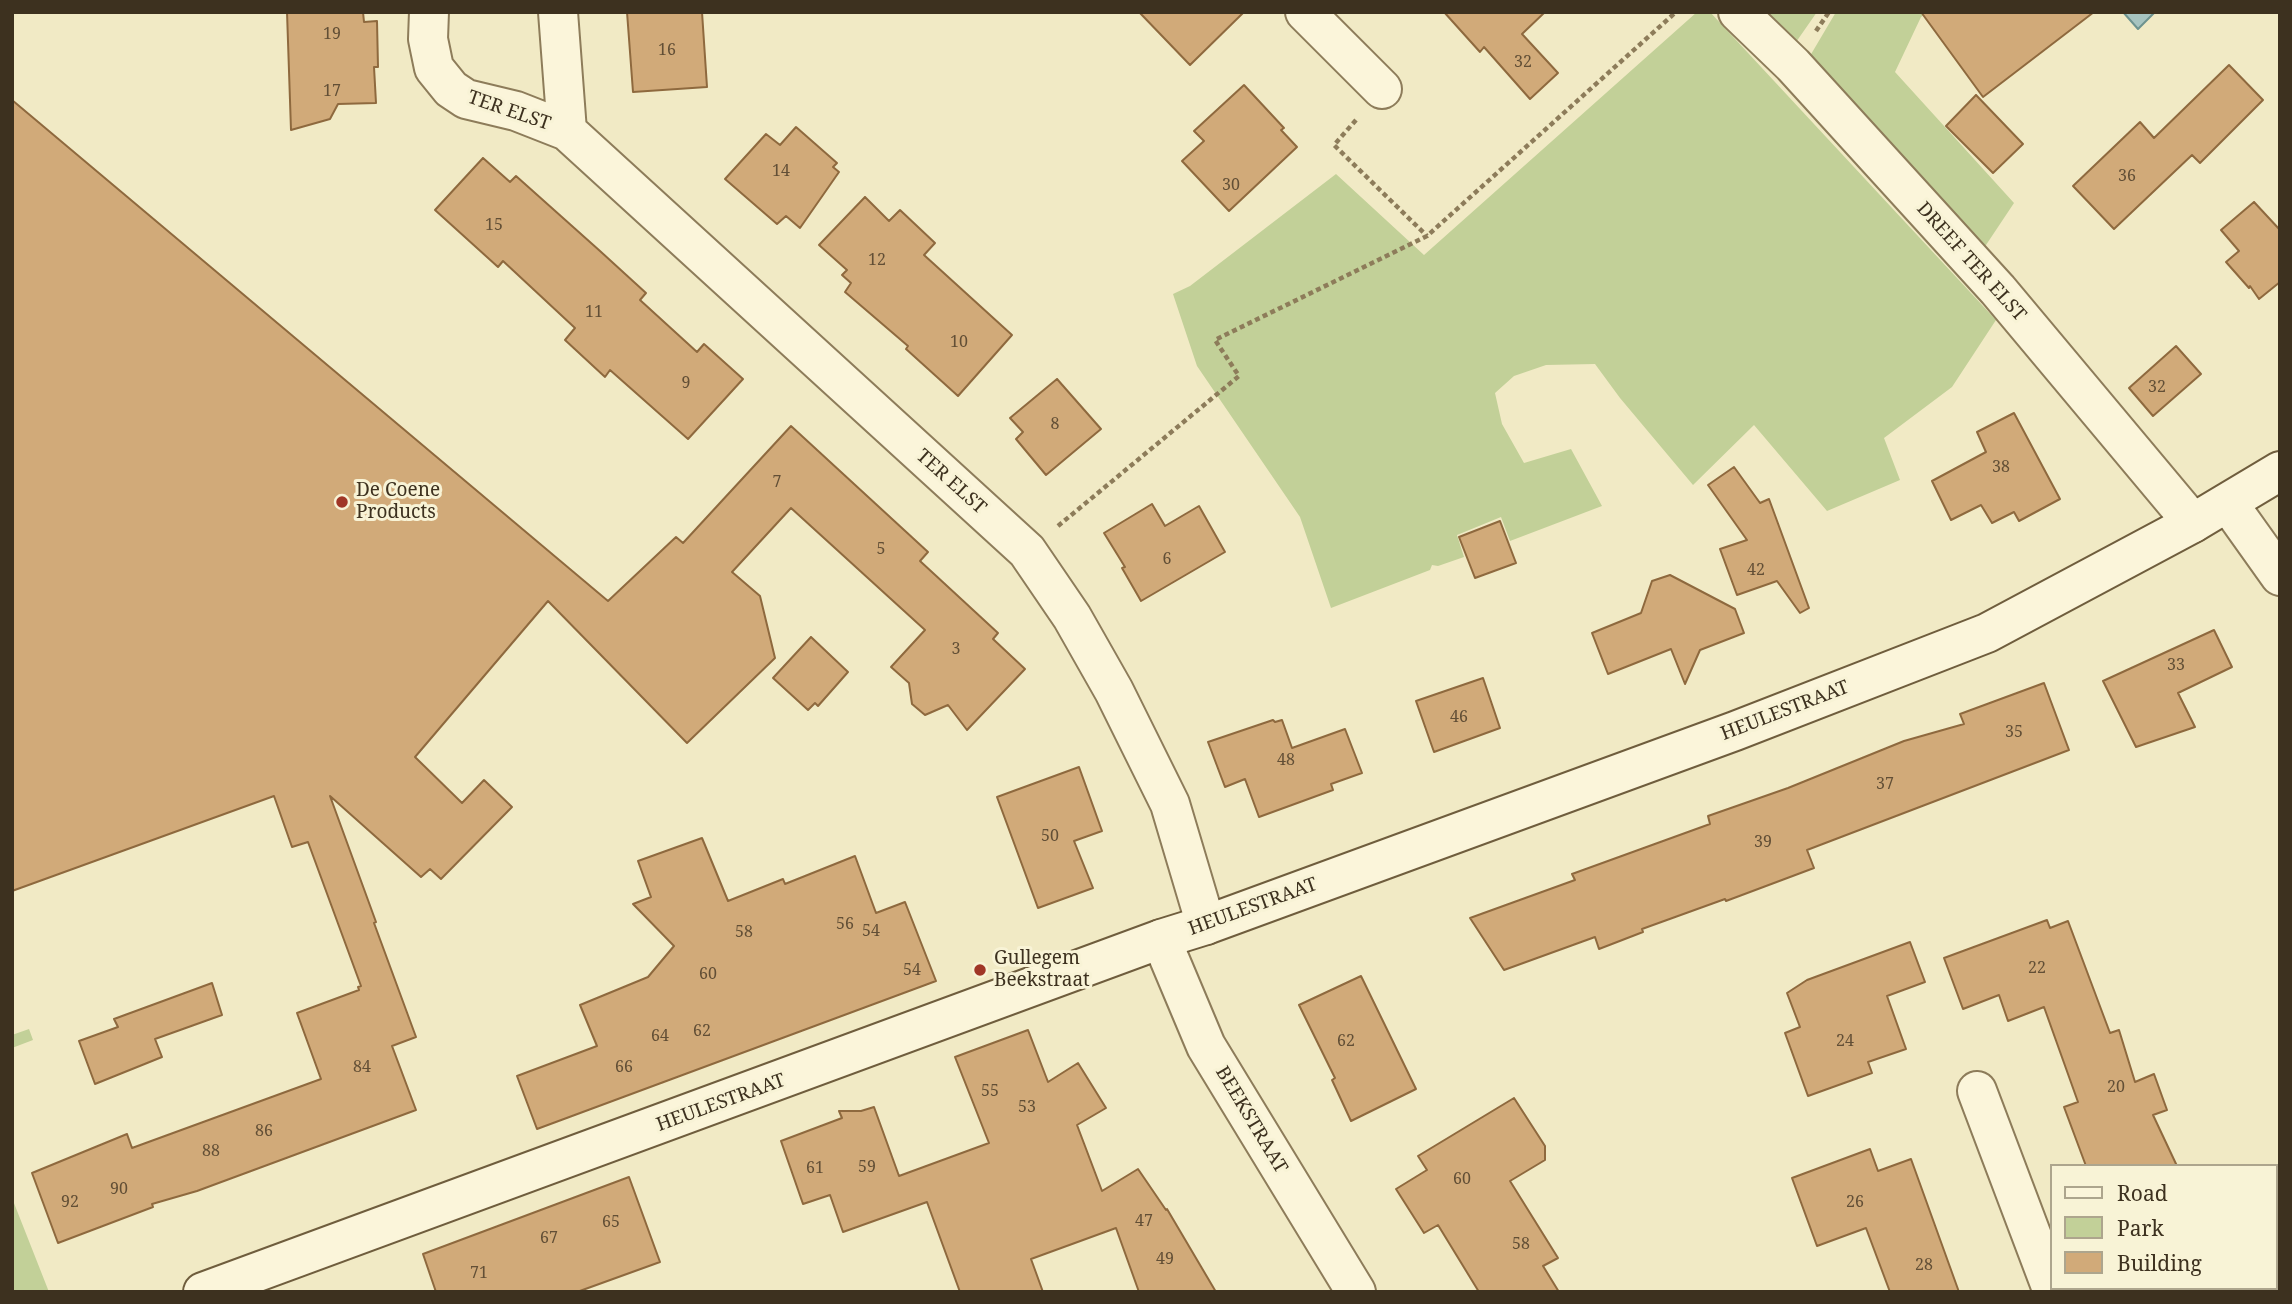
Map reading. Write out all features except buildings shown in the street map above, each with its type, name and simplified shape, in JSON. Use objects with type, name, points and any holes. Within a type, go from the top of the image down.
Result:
[{"type":"street","name":"TER ELST","points":[[429,12],[428,39],[434,68],[451,89],[466,99],[516,111],[567,131],[1027,551],[1072,617],[1114,691],[1170,804],[1206,925]]},
{"type":"street","name":"TER ELST","points":[[558,12],[567,131]]},
{"type":"street","points":[[1305,12],[1382,89]]},
{"type":"street","name":"DREEF TER ELST","points":[[1738,12],[1801,73],[1997,290],[2193,523]]},
{"type":"street","name":"HEULESTRAAT","points":[[203,1292],[1735,731],[1987,633],[2193,523],[2280,471]]},
{"type":"street","points":[[2228,503],[2280,576]]},
{"type":"street","name":"BEEKSTRAAT","points":[[1161,939],[1206,1046],[1356,1292]]},
{"type":"street","points":[[1977,1091],[2050,1284]]},
{"type":"path","points":[[1027,551],[1239,376],[1214,340],[1427,236],[1675,12]]},
{"type":"path","points":[[1382,89],[1334,145],[1427,236]]},
{"type":"green space","points":[[1697,12],[1710,12],[1996,320],[1952,387],[1884,438],[1900,480],[1827,511],[1754,425],[1693,485],[1595,364],[1546,365],[1514,376],[1495,393],[1502,424],[1524,463],[1571,449],[1602,506],[1510,541],[1501,517],[1457,535],[1464,557],[1438,566],[1432,565],[1430,570],[1331,608],[1300,517],[1197,366],[1173,294],[1190,286],[1336,174],[1424,255]]},
{"type":"green space","points":[[1763,12],[1817,12],[1794,45]]},
{"type":"green space","points":[[1836,12],[1928,12],[1921,17],[1895,72],[2014,203],[1982,251],[1807,61]]},
{"type":"green space","points":[[29,1029],[33,1040],[12,1048],[12,1035]]},
{"type":"green space","points":[[12,1198],[49,1292],[12,1292]]},
{"type":"water","points":[[2123,12],[2155,12],[2138,29]]},
{"type":"place","name":"De Coene Products","points":[[342,502]]},
{"type":"place","name":"Gullegem Beekstraat","points":[[980,970]]}]
